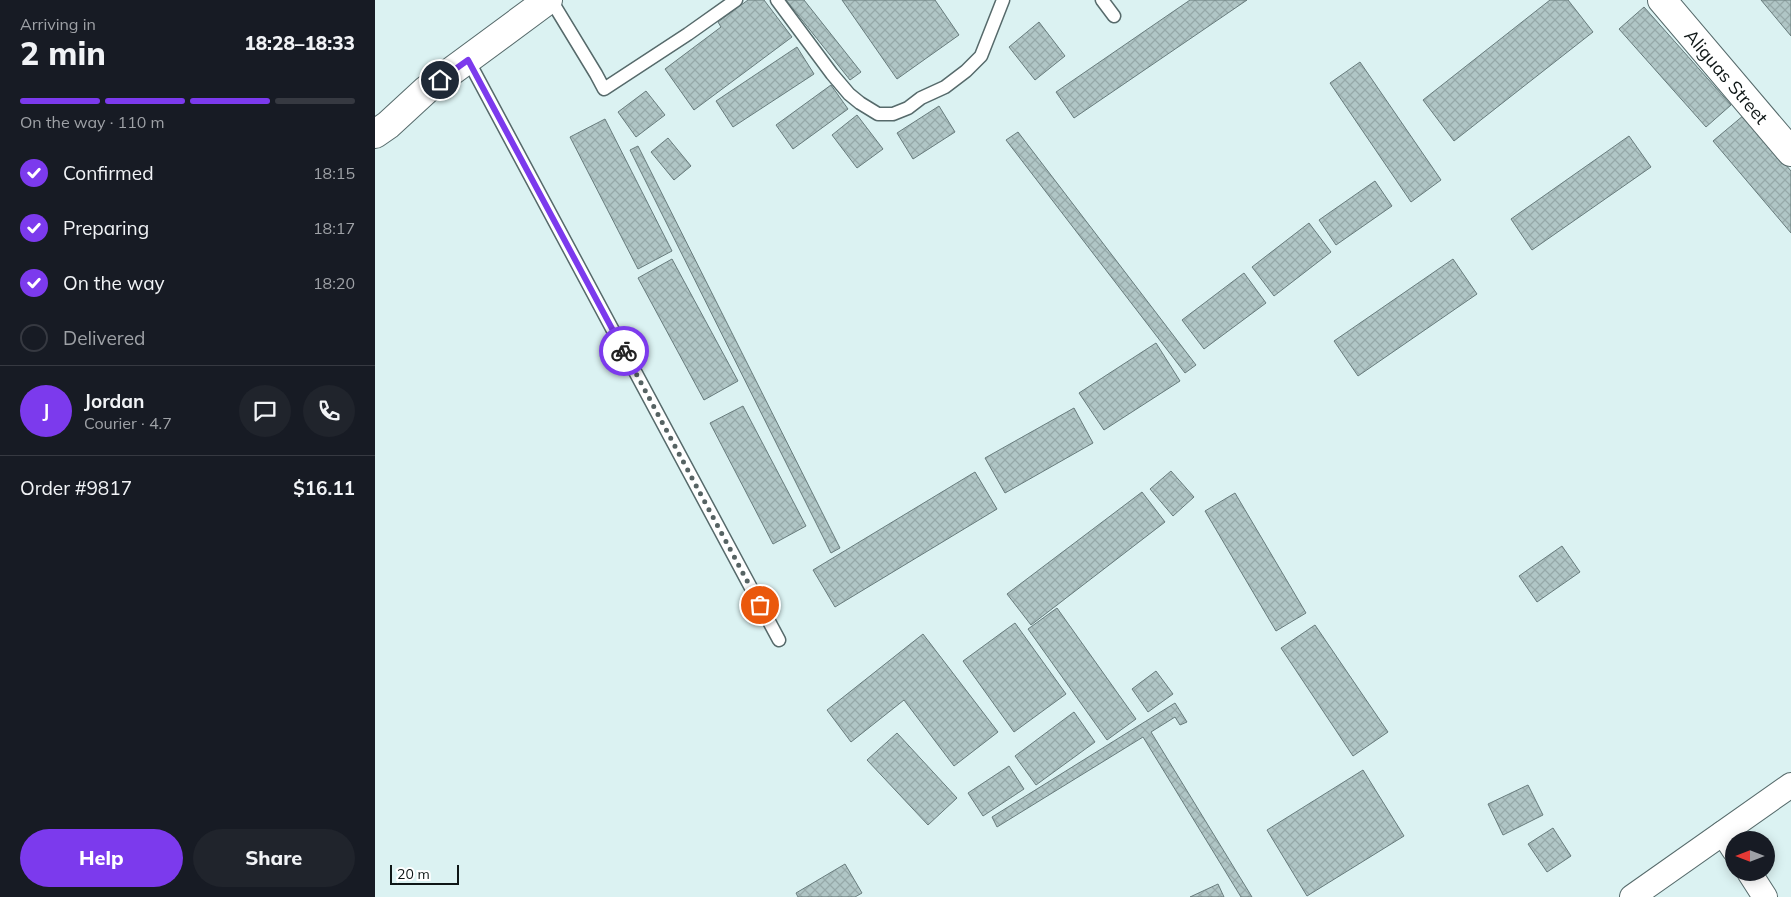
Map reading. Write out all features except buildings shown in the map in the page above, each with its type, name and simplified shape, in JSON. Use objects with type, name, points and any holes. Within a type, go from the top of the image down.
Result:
[{"type":"main road","points":[[375,134],[388,125],[426,90],[549,0]]},
{"type":"main road","name":"Aliguas Street","points":[[1662,0],[1791,152]]},
{"type":"street","points":[[1739,831],[1791,785]]},
{"type":"street","points":[[1632,897],[1725,843]]},
{"type":"street","points":[[1755,881],[1765,897]]},
{"type":"lane","points":[[549,0],[596,74],[604,90],[735,0]]},
{"type":"lane","points":[[777,0],[849,94],[878,114],[893,114],[907,108],[921,98],[945,86],[966,71],[981,56],[1003,0]]},
{"type":"lane","points":[[1102,0],[1114,16]]},
{"type":"lane","points":[[468,60],[779,640]]},
{"type":"way so far","points":[[624,351],[760,605]]},
{"type":"route","points":[[440,80],[468,60],[624,351]]}]
